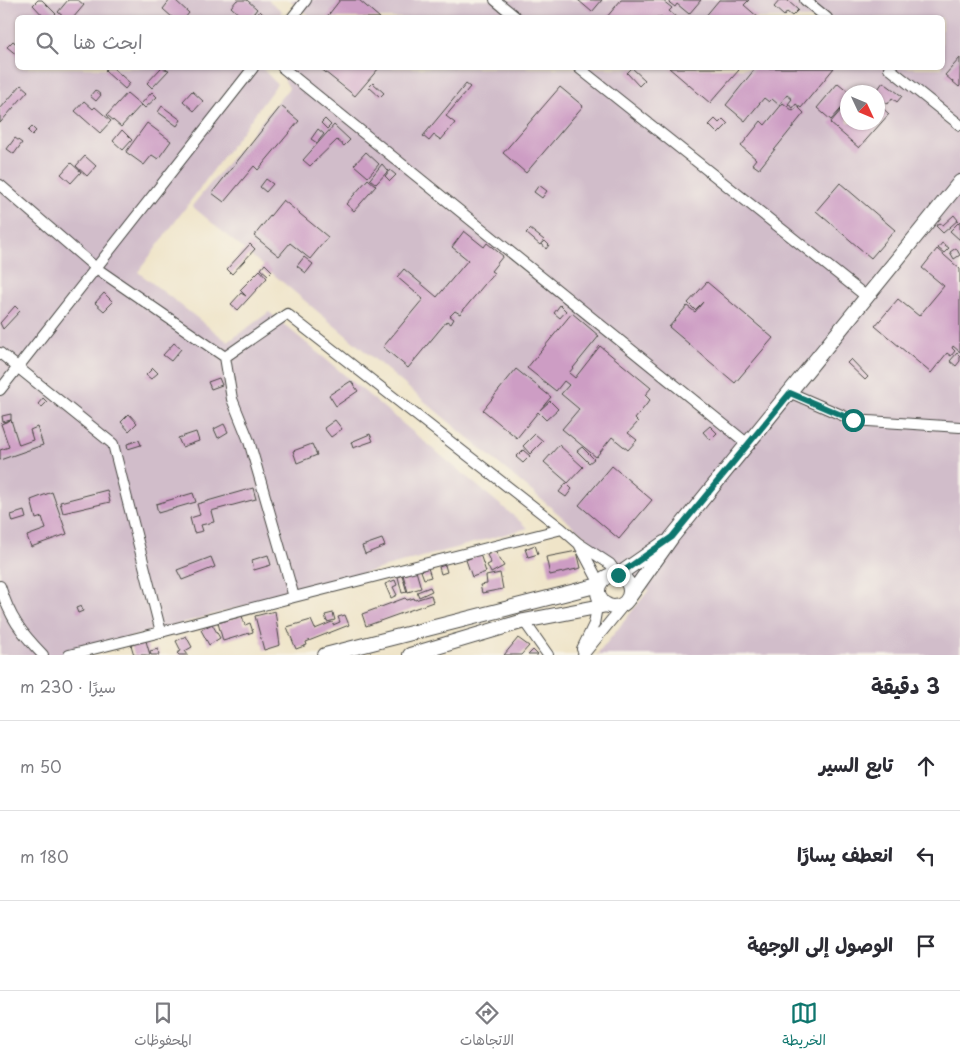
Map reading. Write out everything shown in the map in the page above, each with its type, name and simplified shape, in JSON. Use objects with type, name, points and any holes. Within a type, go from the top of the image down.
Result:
[{"type":"street","points":[[294,15],[306,0]]},
{"type":"street","points":[[495,0],[512,15]]},
{"type":"street","points":[[805,0],[822,15]]},
{"type":"street","points":[[0,390],[251,70]]},
{"type":"street","points":[[285,70],[749,445]]},
{"type":"street","points":[[582,70],[867,297]]},
{"type":"street","points":[[891,70],[960,125]]},
{"type":"street","points":[[583,655],[627,600],[672,537],[749,445],[960,182]]},
{"type":"street","points":[[0,185],[96,268],[225,357],[232,400],[249,441],[294,597]]},
{"type":"street","points":[[225,357],[287,314],[562,529],[578,544],[610,564],[629,585],[627,600]]},
{"type":"street","points":[[0,353],[113,444],[161,632]]},
{"type":"street","points":[[790,393],[853,420],[960,427]]},
{"type":"street","points":[[69,655],[562,529]]},
{"type":"street","points":[[579,655],[593,629],[598,597],[607,576],[618,575],[672,537]]},
{"type":"street","points":[[578,544],[598,597]]},
{"type":"street","points":[[0,586],[6,605],[18,628],[43,655]]},
{"type":"street","points":[[325,655],[582,589],[617,606],[627,600]]},
{"type":"street","points":[[582,589],[587,593],[589,600],[598,597]]},
{"type":"street","points":[[413,655],[598,597]]},
{"type":"street","points":[[524,621],[548,655]]},
{"type":"shaded area","points":[[0,0],[268,0],[282,11],[279,15],[15,15],[15,70],[264,70],[277,84],[138,272],[228,342],[269,312],[528,528],[66,655],[0,655]]},
{"type":"shaded area","points":[[290,0],[960,0],[960,655],[597,655],[649,590],[192,206],[289,88],[279,70],[945,70],[945,15],[309,15]]},
{"type":"building","points":[[38,0],[42,0],[56,14],[42,15],[33,5]]},
{"type":"building","points":[[68,0],[78,0],[84,5],[76,15],[62,15],[58,12]]},
{"type":"building","points":[[170,0],[175,0],[189,13],[187,15],[170,15],[163,9]]},
{"type":"building","points":[[237,0],[247,0],[257,9],[252,15],[240,15],[231,7]]},
{"type":"building","points":[[340,0],[359,0],[376,15],[328,15]]},
{"type":"building","points":[[578,0],[602,0],[592,12]]},
{"type":"building","points":[[621,0],[662,0],[672,8],[669,11],[674,15],[608,15]]},
{"type":"building","points":[[666,0],[701,0],[689,14],[677,4],[675,7]]},
{"type":"building","points":[[719,0],[749,0],[744,5],[756,15],[706,15]]},
{"type":"building","points":[[780,0],[787,0],[798,10],[793,15],[787,12],[783,15],[774,7]]},
{"type":"building","points":[[13,41],[15,43],[15,54],[7,47]]},
{"type":"building","points":[[960,58],[960,86],[959,87],[945,75]]},
{"type":"building","points":[[115,70],[130,83],[125,89],[105,71]]},
{"type":"building","points":[[159,70],[169,70],[152,88],[147,83]]},
{"type":"building","points":[[322,70],[377,70],[355,96]]},
{"type":"building","points":[[630,70],[634,70],[645,80],[639,86],[627,73]]},
{"type":"building","points":[[671,70],[739,70],[710,103]]},
{"type":"building","points":[[754,70],[832,70],[801,108],[796,104],[793,108],[788,104],[792,99],[787,95],[779,105],[772,99],[769,102],[764,98],[745,121],[726,105]]},
{"type":"building","points":[[883,82],[902,96],[897,102],[892,98],[888,104],[885,102],[885,85],[881,85]]},
{"type":"building","points":[[373,83],[384,93],[380,97],[369,87]]},
{"type":"building","points":[[838,83],[840,85],[840,110],[831,120],[817,108]]},
{"type":"building","points":[[466,84],[470,87],[446,116],[455,123],[441,140],[434,135],[429,141],[423,136]]},
{"type":"building","points":[[21,85],[28,91],[0,123],[0,109]]},
{"type":"building","points":[[560,87],[583,106],[526,173],[503,153]]},
{"type":"building","points":[[95,90],[101,95],[96,101],[90,96]]},
{"type":"building","points":[[192,91],[203,101],[194,111],[183,101]]},
{"type":"building","points":[[152,92],[157,97],[145,108],[141,104]]},
{"type":"building","points":[[127,93],[141,105],[121,127],[107,115]]},
{"type":"building","points":[[84,101],[93,109],[95,107],[111,121],[100,133],[75,111]]},
{"type":"building","points":[[783,103],[793,111],[798,107],[804,113],[759,169],[752,164],[756,159],[741,146],[761,121],[765,125]]},
{"type":"building","points":[[162,106],[181,120],[177,126],[158,112]]},
{"type":"building","points":[[281,106],[299,121],[258,170],[254,166],[224,202],[212,193]]},
{"type":"building","points":[[885,110],[889,114],[885,119]]},
{"type":"building","points":[[840,111],[840,130],[875,130],[859,148],[830,123]]},
{"type":"building","points":[[325,119],[331,125],[327,129],[321,123]]},
{"type":"building","points":[[715,119],[719,123],[723,119],[728,124],[718,134],[709,125]]},
{"type":"building","points":[[147,123],[171,141],[158,159],[152,155],[144,165],[126,152]]},
{"type":"building","points":[[334,125],[350,140],[344,146],[337,140],[310,166],[303,160]]},
{"type":"building","points":[[32,127],[36,131],[32,135],[28,131]]},
{"type":"building","points":[[318,129],[324,134],[317,143],[311,139]]},
{"type":"building","points":[[122,130],[132,140],[123,150],[113,141]]},
{"type":"building","points":[[15,138],[22,143],[14,154],[7,149]]},
{"type":"building","points":[[366,152],[379,164],[368,177],[354,165]]},
{"type":"building","points":[[85,156],[96,166],[87,176],[76,166]]},
{"type":"building","points":[[71,163],[81,172],[71,183],[61,174]]},
{"type":"building","points":[[382,164],[388,171],[376,184],[370,179]]},
{"type":"building","points":[[390,170],[396,175],[390,181],[385,176]]},
{"type":"building","points":[[266,179],[273,184],[266,192],[260,187]]},
{"type":"building","points":[[368,179],[376,186],[354,211],[346,204]]},
{"type":"building","points":[[840,183],[895,230],[871,258],[816,211]]},
{"type":"building","points":[[539,185],[547,191],[542,198],[534,192]]},
{"type":"building","points":[[283,200],[328,237],[310,259],[290,243],[279,256],[254,236]]},
{"type":"building","points":[[954,215],[958,220],[943,233],[936,226],[940,223],[943,225]]},
{"type":"building","points":[[960,221],[960,240],[950,231]]},
{"type":"building","points":[[530,229],[544,240],[540,245],[526,233]]},
{"type":"building","points":[[464,231],[484,247],[487,243],[503,256],[491,271],[494,273],[460,314],[455,311],[450,316],[454,319],[451,324],[447,321],[408,368],[383,347],[423,299],[397,277],[404,269],[437,297],[468,260],[452,247]]},
{"type":"building","points":[[545,241],[549,245],[546,249],[542,244]]},
{"type":"building","points":[[942,243],[949,248],[944,253],[938,248]]},
{"type":"building","points":[[250,244],[255,249],[232,274],[227,269]]},
{"type":"building","points":[[956,248],[960,255],[954,259],[950,252]]},
{"type":"building","points":[[937,249],[960,269],[960,352],[953,346],[952,348],[955,351],[951,356],[947,353],[931,373],[875,326],[898,299],[919,316],[944,286],[922,268]]},
{"type":"building","points":[[304,257],[313,264],[306,273],[297,266]]},
{"type":"building","points":[[265,264],[272,271],[268,275],[261,269]]},
{"type":"building","points":[[260,270],[267,278],[238,310],[231,304],[241,293],[246,296],[240,290]]},
{"type":"building","points":[[707,282],[773,338],[735,383],[669,327],[687,306],[695,312],[703,302],[695,310],[688,303]]},
{"type":"building","points":[[104,293],[113,302],[104,311],[95,303]]},
{"type":"building","points":[[560,305],[566,311],[560,318],[554,313]]},
{"type":"building","points":[[15,306],[20,311],[3,329],[0,323]]},
{"type":"building","points":[[572,313],[599,336],[569,373],[575,378],[600,346],[651,388],[645,395],[650,400],[635,419],[638,422],[628,433],[637,440],[628,450],[612,437],[596,457],[562,429],[579,409],[561,394],[569,385],[564,381],[556,391],[527,368]]},
{"type":"building","points":[[174,343],[181,349],[171,361],[163,355]]},
{"type":"building","points":[[957,353],[960,356],[960,361],[956,366],[950,361]]},
{"type":"building","points":[[851,359],[868,377],[865,380],[847,363]]},
{"type":"building","points":[[153,368],[158,373],[151,379],[146,375]]},
{"type":"building","points":[[516,369],[551,397],[540,410],[550,401],[558,409],[546,420],[538,412],[517,438],[483,410]]},
{"type":"building","points":[[219,378],[222,385],[211,389],[208,382]]},
{"type":"building","points":[[351,381],[358,391],[336,406],[329,395]]},
{"type":"building","points":[[43,398],[47,402],[42,407],[38,404]]},
{"type":"building","points":[[11,414],[11,420],[3,422],[2,416]]},
{"type":"building","points":[[129,414],[137,423],[129,431],[121,422]]},
{"type":"building","points":[[11,420],[19,445],[33,440],[30,430],[37,427],[43,445],[0,460],[0,450],[9,447],[1,424]]},
{"type":"building","points":[[335,420],[342,429],[331,437],[324,428]]},
{"type":"building","points":[[224,424],[228,432],[218,438],[214,429]]},
{"type":"building","points":[[710,426],[717,433],[710,440],[703,432]]},
{"type":"building","points":[[196,432],[199,441],[182,447],[178,438]]},
{"type":"building","points":[[370,434],[373,441],[353,448],[351,442]]},
{"type":"building","points":[[535,434],[543,441],[530,454],[523,446]]},
{"type":"building","points":[[139,440],[141,445],[128,449],[127,444]]},
{"type":"building","points":[[312,444],[317,455],[297,463],[293,451]]},
{"type":"building","points":[[559,445],[583,467],[568,483],[544,462]]},
{"type":"building","points":[[582,447],[594,459],[589,463],[577,451]]},
{"type":"building","points":[[523,450],[530,456],[523,463],[516,457]]},
{"type":"building","points":[[612,466],[652,500],[619,539],[579,505]]},
{"type":"building","points":[[566,483],[572,489],[566,497],[559,492]]},
{"type":"building","points":[[253,488],[256,499],[211,511],[214,522],[201,525],[203,531],[194,533],[190,518],[200,515],[197,504]]},
{"type":"building","points":[[107,490],[110,502],[63,513],[60,502]]},
{"type":"building","points":[[52,492],[67,534],[31,547],[27,536],[46,529],[42,517],[36,519],[31,500]]},
{"type":"building","points":[[193,493],[196,502],[158,513],[156,504]]},
{"type":"building","points":[[24,511],[26,518],[13,522],[11,515]]},
{"type":"building","points":[[382,539],[385,546],[365,554],[362,546]]},
{"type":"building","points":[[535,545],[538,554],[528,557],[525,549]]},
{"type":"building","points":[[495,551],[504,566],[491,573],[487,565],[491,563],[487,555]]},
{"type":"building","points":[[577,551],[581,568],[550,575],[546,557]]},
{"type":"building","points":[[480,554],[486,572],[472,577],[466,560]]},
{"type":"building","points":[[268,555],[271,565],[254,570],[252,560]]},
{"type":"building","points":[[211,557],[215,567],[182,580],[177,570]]},
{"type":"building","points":[[445,565],[447,572],[441,574],[439,567]]},
{"type":"building","points":[[428,568],[431,577],[424,579],[421,571]]},
{"type":"building","points":[[416,571],[421,588],[408,592],[403,575]]},
{"type":"building","points":[[500,573],[503,589],[482,593],[480,585],[487,584],[486,576]]},
{"type":"building","points":[[402,575],[407,592],[402,593],[398,577]]},
{"type":"building","points":[[395,580],[397,585],[393,587],[397,595],[391,598],[385,584]]},
{"type":"building","points":[[430,587],[432,591],[419,597],[417,592]]},
{"type":"building","points":[[431,595],[433,602],[366,626],[362,614],[405,598],[407,600],[414,598],[415,600]]},
{"type":"building","points":[[81,606],[83,611],[78,613],[76,608]]},
{"type":"building","points":[[275,611],[280,645],[264,650],[255,616]]},
{"type":"building","points":[[333,613],[335,620],[327,622],[325,615]]},
{"type":"building","points":[[345,615],[349,625],[306,642],[307,645],[296,649],[287,627],[311,620],[315,629],[332,622],[333,625],[340,622],[338,617]]},
{"type":"building","points":[[242,616],[245,625],[250,623],[253,632],[223,641],[218,623]]},
{"type":"building","points":[[212,624],[220,638],[209,645],[201,630]]},
{"type":"building","points":[[186,636],[192,647],[185,651],[188,655],[179,655],[177,653],[181,651],[176,641]]},
{"type":"building","points":[[518,638],[529,646],[521,655],[504,655]]},
{"type":"building","points":[[146,641],[150,655],[134,655],[131,645]]},
{"type":"building","points":[[158,649],[159,655],[151,655],[150,651]]},
{"type":"building","points":[[533,650],[538,655],[528,655]]},
{"type":"route","points":[[618,575],[672,537],[790,393],[853,420]]}]
